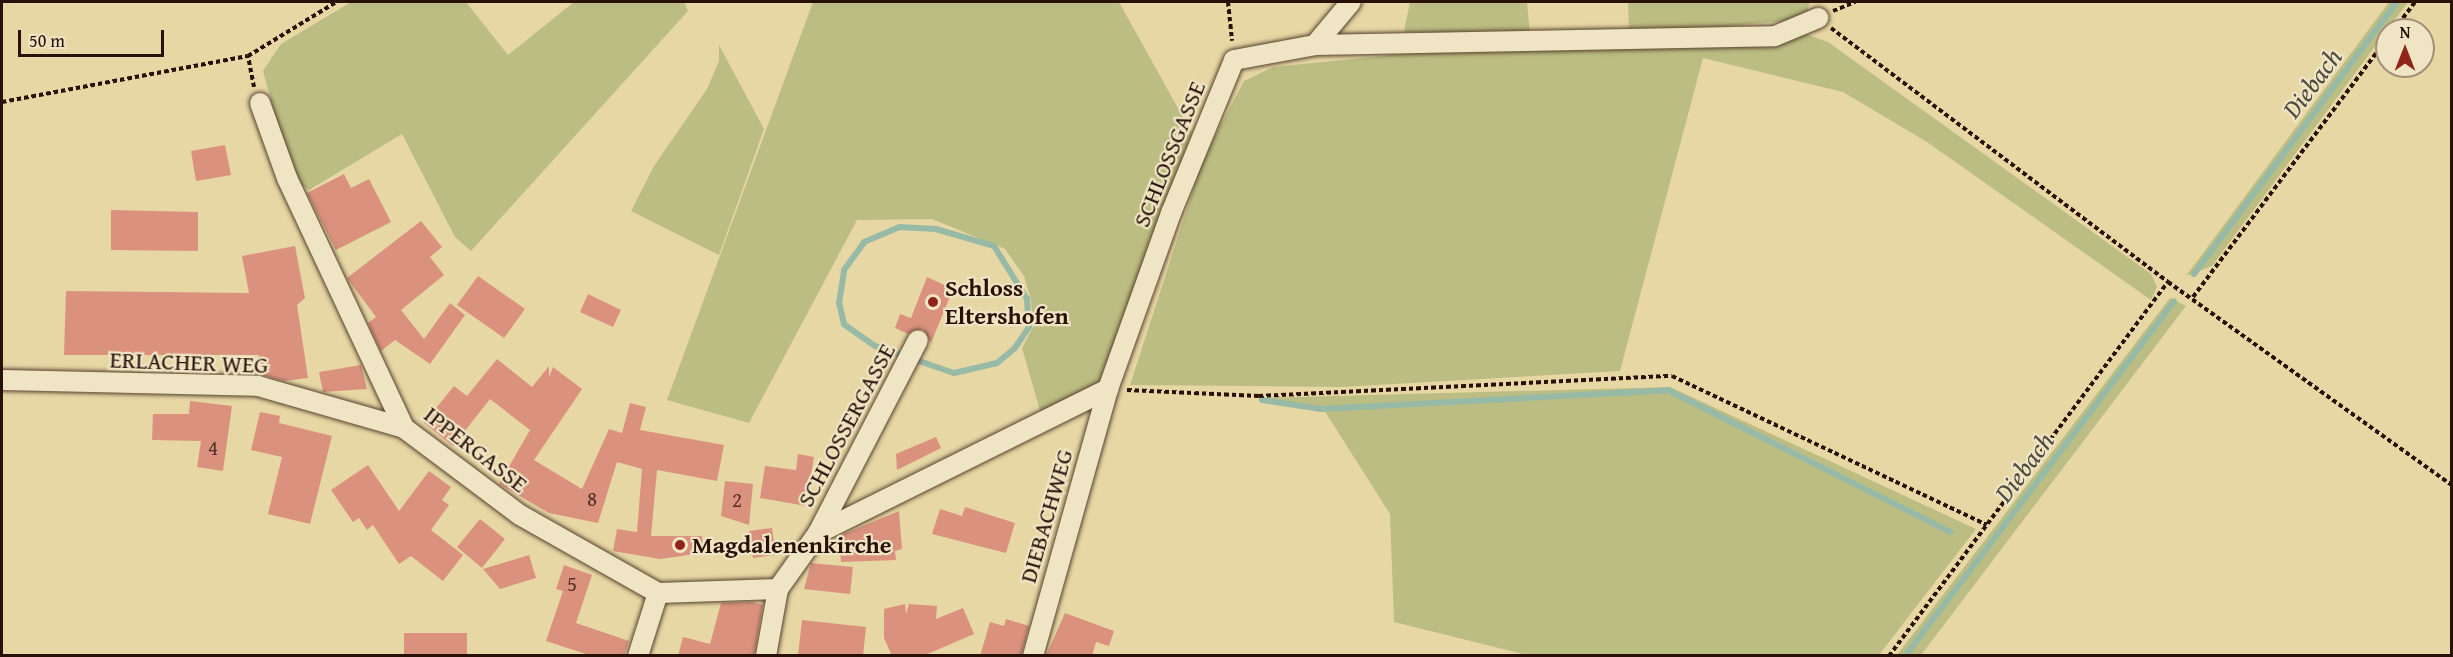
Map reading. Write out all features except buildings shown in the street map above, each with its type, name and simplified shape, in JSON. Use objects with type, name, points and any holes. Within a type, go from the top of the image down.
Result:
[{"type":"street","points":[[1315,45],[1351,2]]},
{"type":"street","points":[[1234,60],[1315,45],[1775,36],[1818,18]]},
{"type":"street","name":"SCHLOSSGASSE","points":[[1108,390],[1171,213],[1234,60]]},
{"type":"street","name":"IPPERGASSE","points":[[260,103],[287,178],[404,428],[520,515],[658,593]]},
{"type":"street","name":"SCHLOSSERGASSE","points":[[818,533],[899,385],[916,346]]},
{"type":"street","name":"ERLACHER WEG","points":[[2,380],[258,386],[404,428]]},
{"type":"street","points":[[766,656],[778,589],[818,533],[1108,390]]},
{"type":"street","name":"DIEBACHWEG","points":[[1033,656],[1108,390]]},
{"type":"street","points":[[638,656],[658,593],[778,589]]},
{"type":"path","points":[[2,102],[248,56],[336,2]]},
{"type":"path","points":[[1228,2],[1234,60]]},
{"type":"path","points":[[2403,18],[2415,2]]},
{"type":"path","points":[[1818,18],[2168,282],[2193,297],[2451,484]]},
{"type":"path","points":[[2193,297],[2375,55]]},
{"type":"path","points":[[248,56],[260,103]]},
{"type":"path","points":[[1889,656],[2168,282]]},
{"type":"path","points":[[1108,390],[1259,396],[1672,376],[1987,525]]},
{"type":"green space","points":[[351,2],[466,2],[508,55],[574,2],[684,2],[688,11],[471,251],[455,237],[402,134],[309,190],[292,178],[263,71],[281,44]]},
{"type":"green space","points":[[813,2],[1119,2],[1199,146],[1108,389],[1043,421],[1022,348],[1033,327],[1031,300],[1024,276],[1005,249],[932,219],[857,220],[749,423],[667,400]]},
{"type":"green space","points":[[1410,2],[1527,2],[1530,35],[1404,32]]},
{"type":"green space","points":[[1628,2],[1810,2],[1807,12],[1784,21],[1629,35]]},
{"type":"green space","points":[[2389,2],[2408,2],[2396,18],[2377,18]]},
{"type":"green space","points":[[2375,21],[2375,46],[2212,266],[2186,276]]},
{"type":"green space","points":[[1806,34],[1828,42],[2151,274],[2157,287],[2151,300],[1927,142],[1843,92],[1703,58],[1620,371],[1342,387],[1130,385],[1204,157],[1244,81],[1273,67],[1443,50],[1707,43]]},
{"type":"green space","points":[[719,45],[764,129],[719,255],[631,211],[654,166],[707,89],[719,61]]},
{"type":"green space","points":[[2170,298],[2186,306],[1921,655],[1897,655]]},
{"type":"green space","points":[[1670,387],[1976,529],[1879,655],[1527,655],[1394,622],[1390,514],[1324,410],[1259,398]]},
{"type":"waterway","name":"Diebach","points":[[2194,274],[2397,2]]},
{"type":"waterway","points":[[899,227],[936,229],[994,246],[1027,299],[1029,327],[1015,348],[997,363],[954,373],[875,346],[844,324],[839,303],[844,270],[864,242],[899,227]]},
{"type":"waterway","name":"Diebach","points":[[1905,656],[2174,301]]},
{"type":"waterway","points":[[1262,400],[1321,409],[1668,390],[1950,532]]},
{"type":"place","name":"Schloss Eltershofen","points":[[933,302]]},
{"type":"place","name":"Magdalenenkirche","points":[[680,545]]}]
